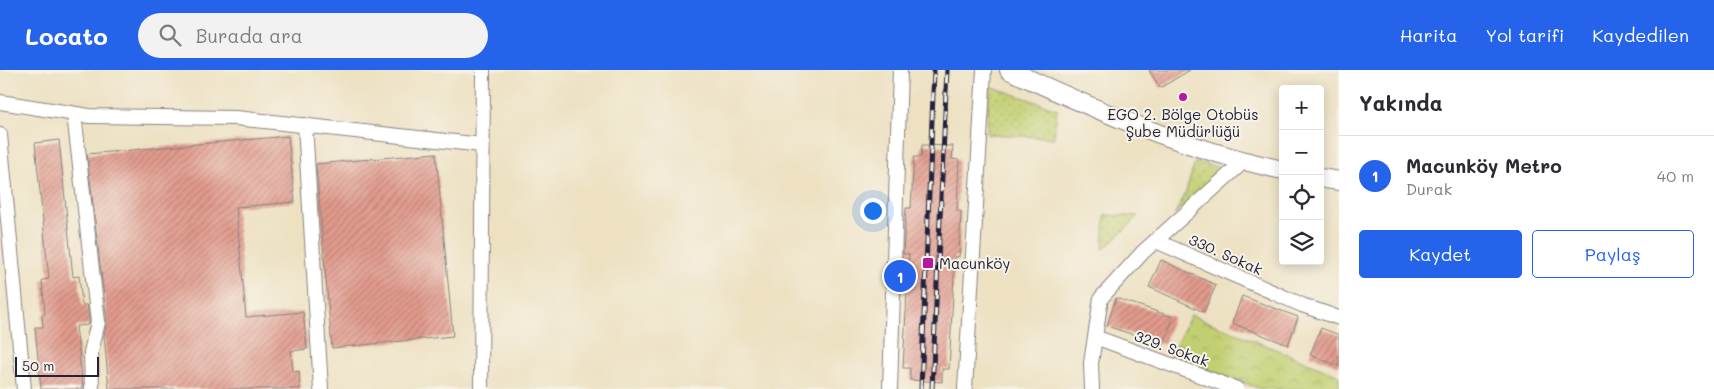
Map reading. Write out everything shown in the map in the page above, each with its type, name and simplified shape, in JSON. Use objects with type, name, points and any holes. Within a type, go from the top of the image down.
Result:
[{"type":"main road","points":[[1009,70],[1113,117],[1243,162],[1279,169]]},
{"type":"main road","points":[[1324,179],[1339,182]]},
{"type":"street","points":[[480,389],[483,70]]},
{"type":"street","points":[[890,389],[900,70]]},
{"type":"street","points":[[965,389],[984,70]]},
{"type":"street","points":[[0,102],[89,116],[236,118],[482,145]]},
{"type":"street","points":[[74,114],[98,322],[91,352],[92,389]]},
{"type":"street","points":[[304,126],[321,389]]},
{"type":"street","points":[[0,135],[24,389]]},
{"type":"street","points":[[1092,389],[1091,363],[1101,298],[1143,252],[1243,162]]},
{"type":"street","name":"330. Sokak","points":[[1156,240],[1302,304],[1339,318]]},
{"type":"street","name":"329. Sokak","points":[[1095,337],[1237,389]]},
{"type":"green space","points":[[993,87],[1057,109],[1054,138],[987,134],[989,91]]},
{"type":"green space","points":[[1195,162],[1218,167],[1219,174],[1174,215],[1185,195]]},
{"type":"green space","points":[[1105,215],[1139,216],[1103,250]]},
{"type":"green space","points":[[1191,315],[1339,375],[1339,389],[1261,389],[1170,356]]},
{"type":"building","points":[[1149,70],[1190,70],[1160,88]]},
{"type":"building","points":[[288,136],[295,202],[236,207],[246,317],[303,312],[307,349],[291,351],[293,372],[299,371],[300,389],[109,389],[104,336],[107,321],[87,154]]},
{"type":"building","points":[[59,140],[73,277],[79,276],[82,305],[87,305],[89,321],[88,325],[76,326],[83,389],[41,389],[35,327],[43,327],[42,314],[45,314],[42,280],[49,279],[35,143]]},
{"type":"building","points":[[922,145],[953,146],[952,159],[959,160],[957,211],[961,211],[959,257],[955,256],[949,369],[942,369],[942,382],[910,380],[910,368],[903,368],[909,254],[903,254],[906,208],[911,208],[914,157],[921,157]]},
{"type":"building","points":[[436,153],[453,336],[332,348],[316,164]]},
{"type":"building","points":[[1161,260],[1216,285],[1204,312],[1149,287]]},
{"type":"building","points":[[1242,296],[1298,317],[1288,345],[1232,323]]},
{"type":"building","points":[[1116,298],[1173,317],[1164,345],[1107,326]]},
{"type":"building","points":[[1321,328],[1339,335],[1339,366],[1310,355]]},
{"type":"railway","points":[[921,389],[934,70]]},
{"type":"railway","points":[[932,389],[947,70]]},
{"type":"place","name":"EGO 2. Bölge Otobüs Şube Müdürlüğü","points":[[1183,97]]},
{"type":"place","name":"Macunköy","points":[[928,263]]},
{"type":"place","name":"Macunköy Metro","points":[[900,276]]}]
